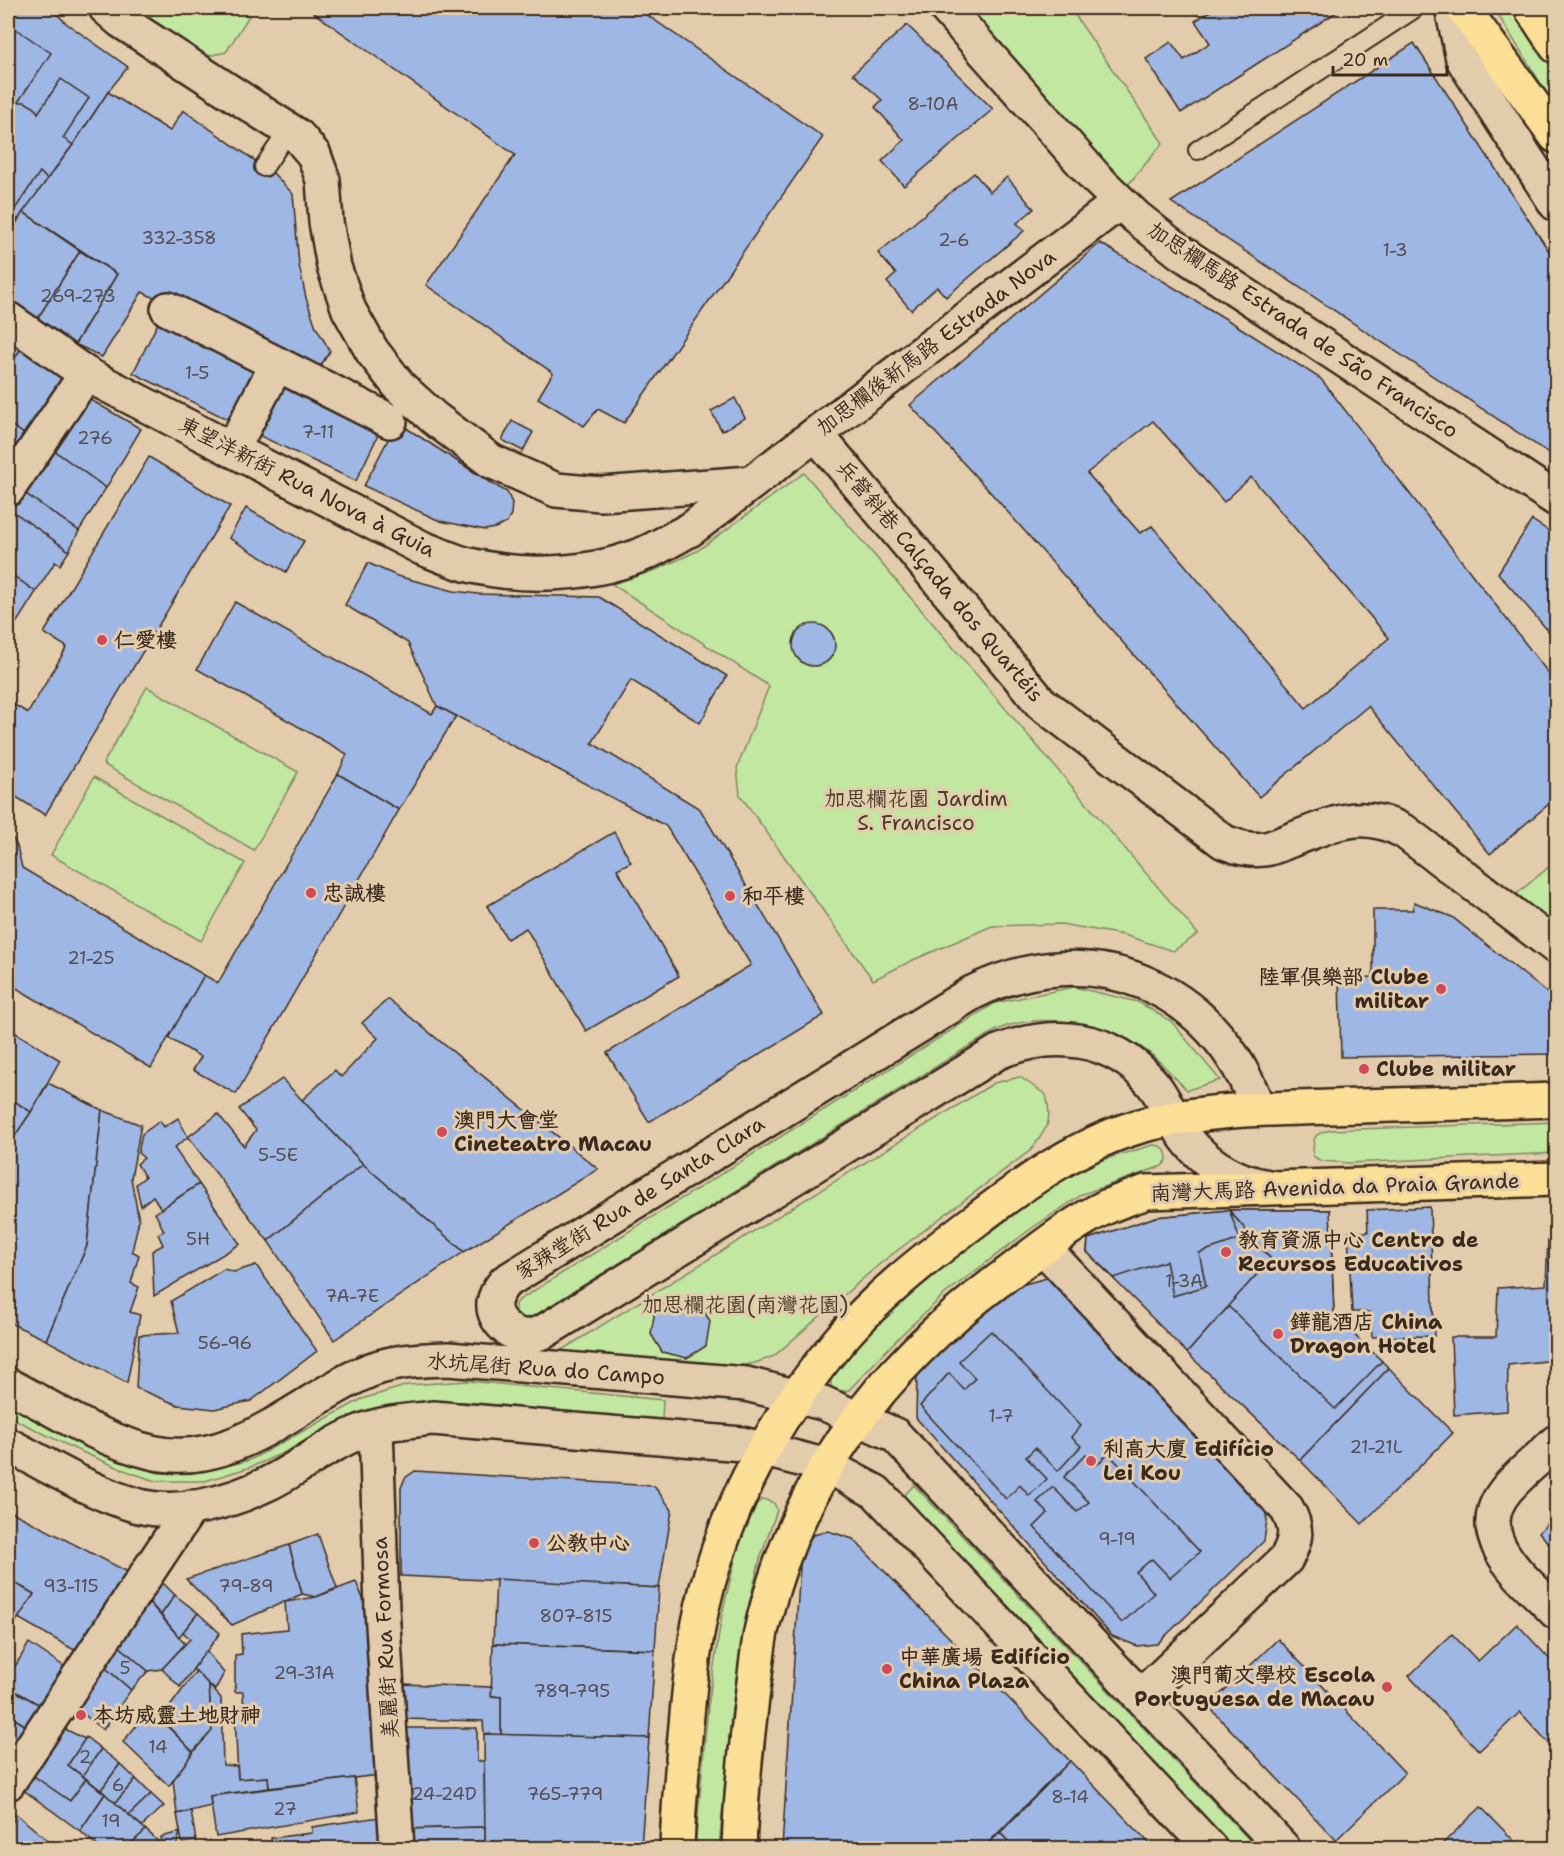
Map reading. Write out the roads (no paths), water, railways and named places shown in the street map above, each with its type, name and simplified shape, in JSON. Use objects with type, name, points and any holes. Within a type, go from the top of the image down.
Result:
[{"type":"main road","points":[[1463,8],[1557,136]]},
{"type":"main road","points":[[1532,8],[1557,46]]},
{"type":"main road","points":[[677,1848],[688,1705],[702,1608],[723,1538],[744,1487],[796,1396],[839,1340],[918,1263],[1008,1195],[1061,1161],[1086,1147],[1144,1125],[1174,1118],[1258,1109],[1557,1100]]},
{"type":"main road","name":"南灣大馬路 Avenida da Praia Grande","points":[[739,1848],[750,1712],[762,1625],[780,1565],[799,1517],[826,1466],[888,1379],[960,1309],[1089,1216],[1108,1206],[1146,1192],[1557,1179]]},
{"type":"street","points":[[106,8],[121,21],[298,136],[314,155],[323,180],[326,222],[334,267],[349,310],[372,351],[400,387],[434,418],[491,461],[556,490],[601,494],[752,483]]},
{"type":"street","name":"加思欄馬路 Estrada de São Francisco","points":[[946,8],[1096,178],[1120,202],[1180,252],[1557,499]]},
{"type":"street","points":[[1452,8],[1462,54],[1467,66],[1557,204]]},
{"type":"street","name":"加思欄後新馬路 Estrada Nova","points":[[752,483],[1120,202]]},
{"type":"street","points":[[168,309],[390,421]]},
{"type":"street","name":"東望洋新街 Rua Nova à Guia","points":[[8,319],[86,374],[422,548],[465,564],[510,572],[556,573],[603,566],[649,552],[691,529],[752,483]]},
{"type":"street","points":[[232,450],[277,364]]},
{"type":"street","points":[[8,489],[86,374]]},
{"type":"street","name":"兵營斜巷 Calçada dos Quartéis","points":[[816,434],[1041,703],[1224,842],[1245,849],[1266,849],[1339,821],[1360,819],[1380,821],[1405,832],[1557,947]]},
{"type":"street","points":[[1525,478],[1557,489]]},
{"type":"street","name":"家辣堂街 Rua de Santa Clara","points":[[1174,1118],[1152,1083],[1137,1068],[1101,1047],[1059,1038],[1038,1039],[1017,1044],[998,1052],[543,1332],[528,1337],[516,1334],[500,1323],[495,1313],[494,1302],[505,1282],[972,993],[1018,974],[1067,967],[1100,970],[1132,978],[1162,991],[1190,1009],[1224,1044],[1242,1071],[1258,1109]]},
{"type":"street","points":[[1174,1118],[1190,1143],[1222,1170],[1241,1180],[1261,1186],[1282,1188]]},
{"type":"street","points":[[1043,1247],[1287,1509],[1294,1521],[1293,1547],[1286,1559],[1140,1697]]},
{"type":"street","name":"水坑尾街 Rua do Campo","points":[[8,1385],[114,1440],[153,1453],[175,1455],[209,1453],[242,1442],[361,1374],[395,1362],[406,1361],[447,1359],[746,1384],[823,1403],[895,1435],[1283,1848]]},
{"type":"street","points":[[8,1445],[96,1490],[140,1506],[170,1509],[236,1497],[268,1484],[326,1448],[363,1430],[404,1421],[433,1419],[742,1444],[826,1466],[876,1492],[1210,1848]]},
{"type":"street","name":"美麗街 Rua Formosa","points":[[376,1427],[383,1621],[397,1848]]},
{"type":"street","points":[[1557,1442],[1505,1491],[1492,1521],[1494,1538],[1501,1553],[1557,1612]]},
{"type":"street","points":[[8,1783],[191,1507]]},
{"type":"lane","points":[[1198,150],[1415,8]]},
{"type":"lane","points":[[264,167],[289,130]]},
{"type":"place","name":"仁愛樓","points":[[102,640]]},
{"type":"place","name":"忠誠樓","points":[[311,893]]},
{"type":"place","name":"和平樓","points":[[730,896]]},
{"type":"place","name":"陸軍俱樂部 Clube militar","points":[[1441,989]]},
{"type":"place","name":"Clube militar","points":[[1364,1069]]},
{"type":"place","name":"澳門大會堂 Cineteatro Macau","points":[[442,1132]]},
{"type":"place","name":"教育資源中心 Centro de Recursos Educativos","points":[[1226,1252]]},
{"type":"place","name":"鏵龍酒店 China Dragon Hotel","points":[[1278,1334]]},
{"type":"place","name":"利高大廈 Edifício Lei Kou","points":[[1091,1461]]},
{"type":"place","name":"公教中心","points":[[534,1543]]},
{"type":"place","name":"中華廣場 Edifício China Plaza","points":[[887,1669]]},
{"type":"place","name":"澳門葡文學校 Escola Portuguesa de Macau","points":[[1387,1687]]},
{"type":"place","name":"本坊威靈土地財神","points":[[81,1715]]},
{"type":"park label","name":"加思欄花園 Jardim S. Francisco","points":[[916,811]]},
{"type":"park label","name":"加思欄花園(南灣花園)","points":[[745,1305]]}]
